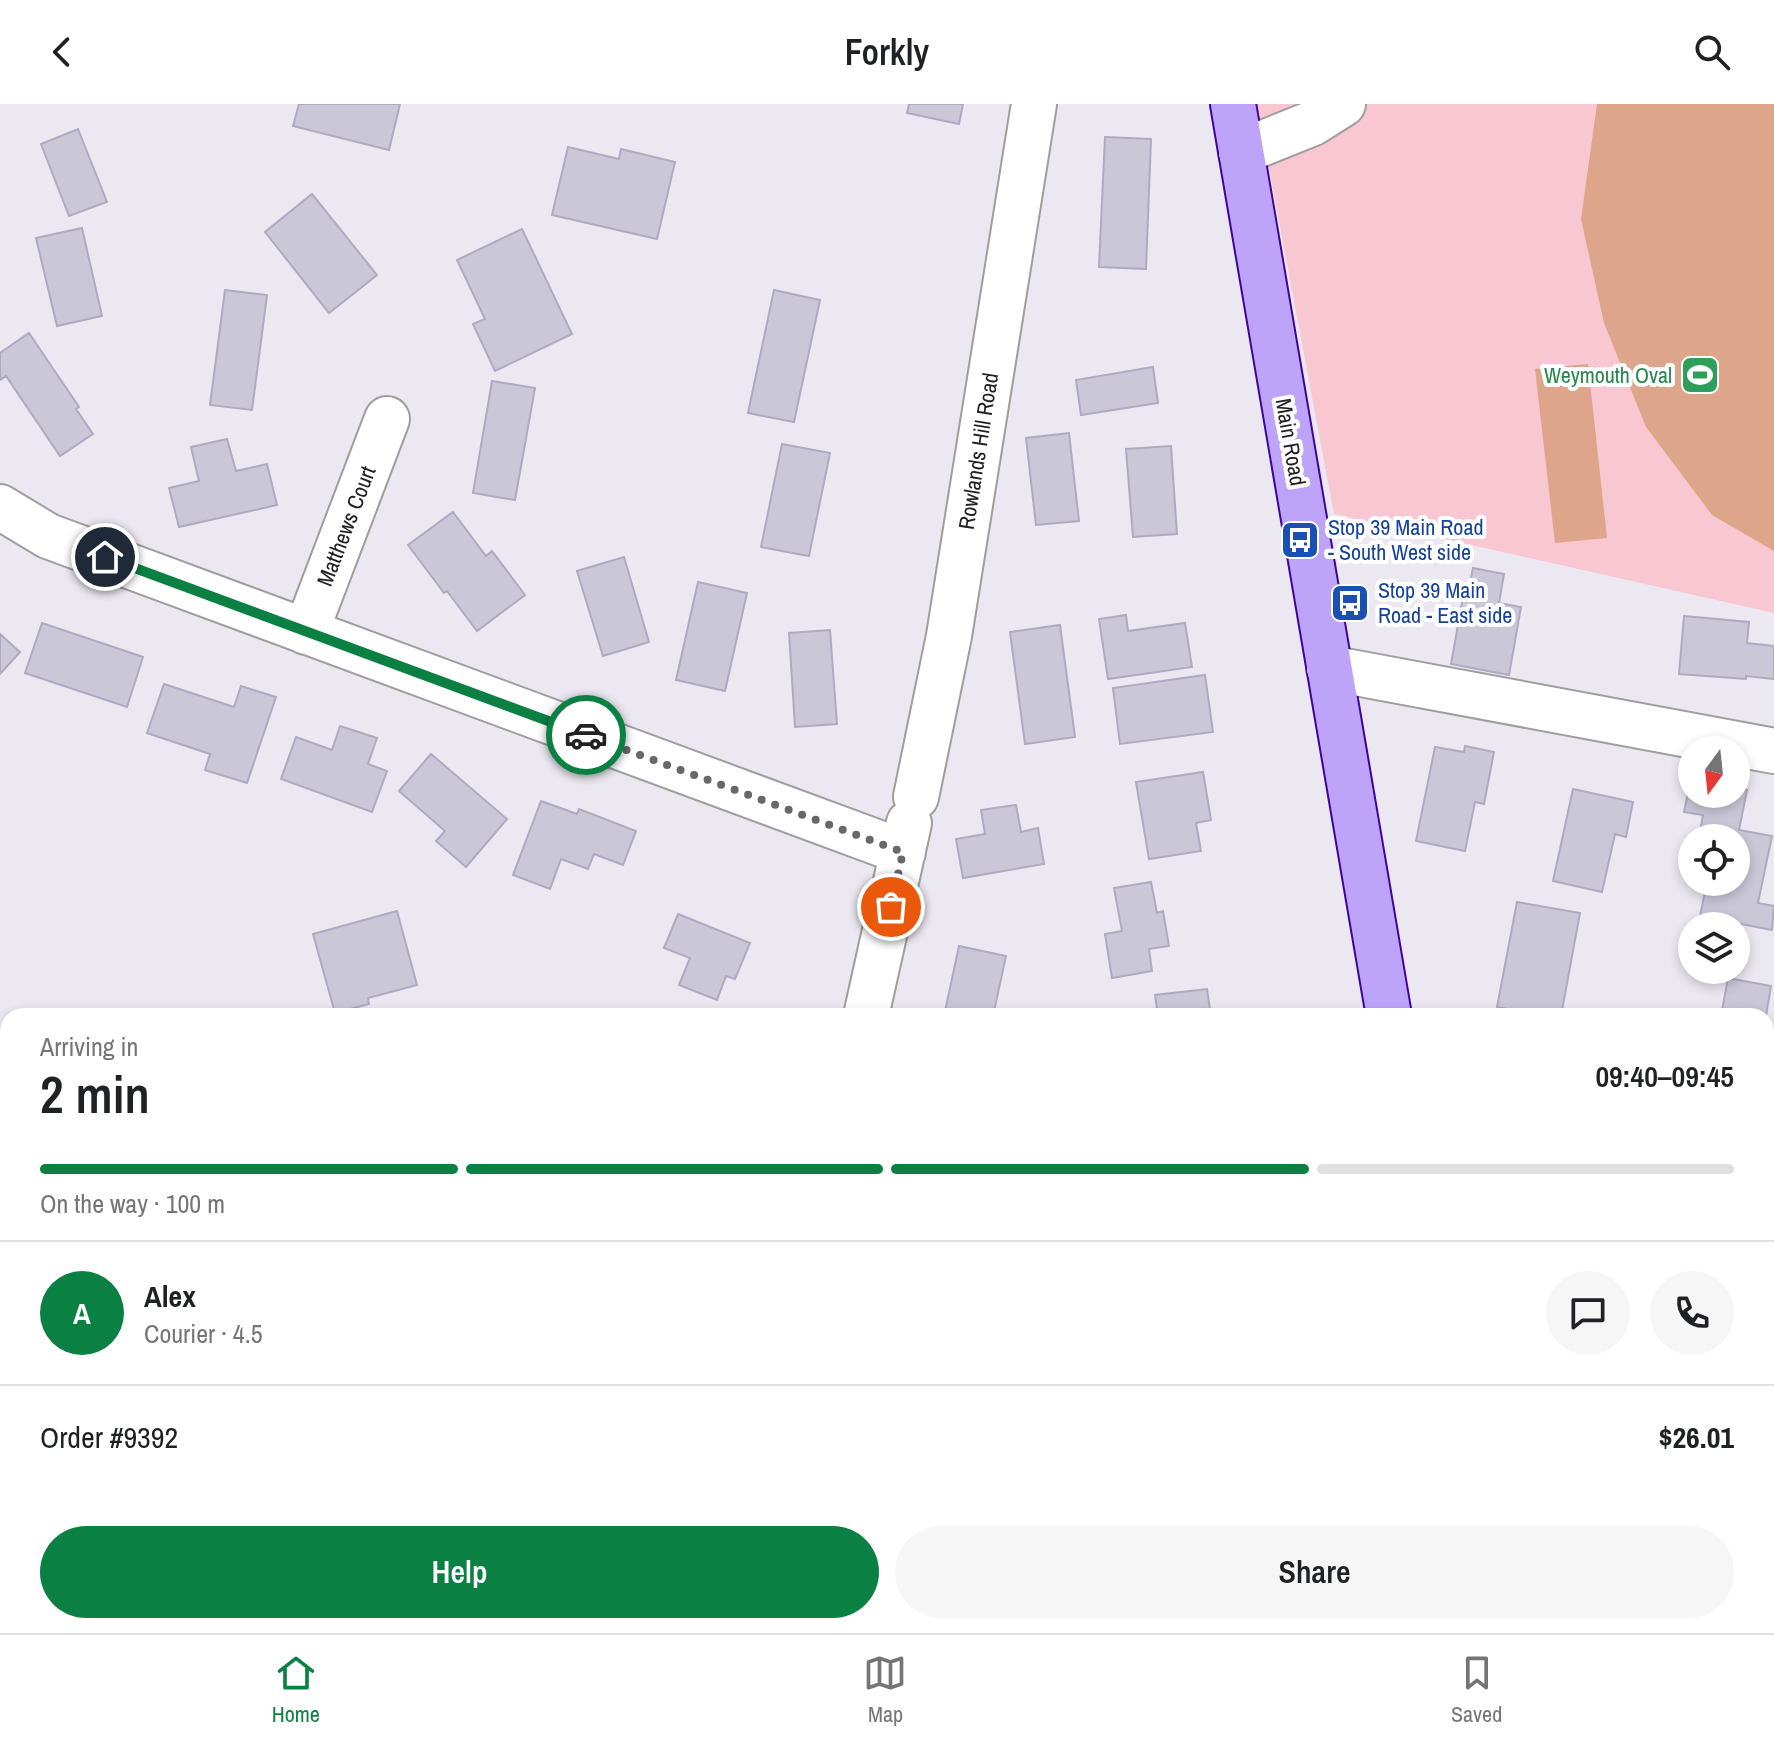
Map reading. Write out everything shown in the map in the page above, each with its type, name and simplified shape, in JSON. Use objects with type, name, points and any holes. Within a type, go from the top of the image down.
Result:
[{"type":"main road","name":"Main Road","points":[[1233,104],[1388,1008]]},
{"type":"street","name":"Rowlands Hill Road","points":[[868,1008],[949,636],[1034,104]]},
{"type":"street","points":[[1241,152],[1313,123],[1343,104]]},
{"type":"street","name":"Matthews Court","points":[[306,632],[387,419]]},
{"type":"street","points":[[0,507],[48,536],[306,632],[910,822]]},
{"type":"street","points":[[1329,668],[1774,751]]},
{"type":"shaded area","points":[[1257,104],[1774,104],[1774,613],[1334,514]]},
{"type":"shaded area","name":"Weymouth Oval","points":[[1597,104],[1774,104],[1774,551],[1712,515],[1646,427],[1604,323],[1581,219]]},
{"type":"shaded area","points":[[1588,364],[1607,538],[1555,543],[1535,369]]},
{"type":"building","points":[[299,104],[400,104],[389,150],[293,126]]},
{"type":"building","points":[[909,104],[963,104],[959,124],[907,113]]},
{"type":"building","points":[[78,129],[107,202],[69,216],[41,144]]},
{"type":"building","points":[[1105,137],[1151,139],[1146,269],[1099,267]]},
{"type":"building","points":[[568,147],[619,159],[621,149],[675,162],[657,239],[552,215]]},
{"type":"building","points":[[312,194],[377,275],[329,313],[265,232]]},
{"type":"building","points":[[82,228],[102,316],[57,326],[36,238]]},
{"type":"building","points":[[522,229],[572,334],[495,371],[473,324],[485,319],[457,260]]},
{"type":"building","points":[[225,290],[267,295],[252,410],[210,405]]},
{"type":"building","points":[[774,290],[820,300],[794,422],[748,413]]},
{"type":"building","points":[[29,333],[79,407],[76,409],[93,434],[60,456],[6,376],[0,380],[0,353]]},
{"type":"building","points":[[1153,367],[1158,403],[1081,415],[1076,380]]},
{"type":"building","points":[[492,381],[535,388],[515,500],[473,493]]},
{"type":"building","points":[[1069,433],[1079,521],[1036,525],[1026,438]]},
{"type":"building","points":[[227,439],[236,471],[267,464],[277,505],[179,527],[169,488],[199,481],[191,447]]},
{"type":"building","points":[[782,444],[830,453],[809,556],[761,547]]},
{"type":"building","points":[[1171,446],[1177,534],[1133,537],[1126,449]]},
{"type":"building","points":[[453,512],[486,556],[492,551],[525,595],[477,631],[408,545]]},
{"type":"building","points":[[624,557],[649,642],[603,656],[577,571]]},
{"type":"building","points":[[1473,568],[1504,574],[1499,603],[1521,607],[1509,675],[1451,664],[1463,597],[1467,598]]},
{"type":"building","points":[[698,582],[747,593],[725,691],[676,680]]},
{"type":"building","points":[[1126,615],[1128,631],[1185,623],[1192,667],[1108,679],[1099,619]]},
{"type":"building","points":[[1684,616],[1749,622],[1747,643],[1774,646],[1774,679],[1679,674]]},
{"type":"building","points":[[42,623],[143,657],[127,707],[25,673]]},
{"type":"building","points":[[1060,625],[1075,737],[1025,744],[1010,632]]},
{"type":"building","points":[[830,630],[837,724],[795,727],[789,633]]},
{"type":"building","points":[[0,634],[20,652],[0,674]]},
{"type":"building","points":[[1205,675],[1213,732],[1120,744],[1113,688]]},
{"type":"building","points":[[164,684],[234,707],[241,686],[276,697],[247,783],[205,770],[210,754],[147,733]]},
{"type":"building","points":[[340,726],[377,738],[368,764],[387,771],[372,812],[281,779],[296,737],[332,750]]},
{"type":"building","points":[[1465,746],[1494,752],[1484,804],[1475,802],[1465,851],[1416,841],[1435,747],[1464,752]]},
{"type":"building","points":[[431,754],[507,819],[466,867],[436,841],[445,831],[399,791]]},
{"type":"building","points":[[1203,772],[1211,820],[1196,823],[1201,851],[1149,859],[1136,782]]},
{"type":"building","points":[[1573,789],[1633,802],[1626,837],[1615,834],[1602,892],[1553,881]]},
{"type":"building","points":[[541,801],[577,814],[579,809],[636,831],[623,865],[594,854],[588,869],[561,859],[550,889],[513,875]]},
{"type":"building","points":[[1016,805],[1021,832],[1038,828],[1044,864],[963,878],[956,839],[985,834],[981,810]]},
{"type":"building","points":[[1685,808],[1743,808],[1740,824],[1701,824],[1703,815],[1684,812]]},
{"type":"building","points":[[1750,832],[1772,836],[1758,903],[1774,906],[1772,930],[1750,926],[1750,912],[1701,912],[1704,896],[1750,896]]},
{"type":"building","points":[[1151,882],[1157,913],[1163,911],[1169,946],[1149,949],[1152,971],[1112,978],[1105,934],[1122,931],[1114,888]]},
{"type":"building","points":[[1517,902],[1580,913],[1562,1008],[1497,1007]]},
{"type":"building","points":[[397,911],[417,985],[368,998],[369,1004],[334,1008],[313,934]]},
{"type":"building","points":[[678,914],[750,943],[735,979],[726,976],[717,1000],[679,985],[690,958],[664,948]]},
{"type":"building","points":[[959,946],[1006,956],[995,1008],[946,1008]]},
{"type":"building","points":[[1750,982],[1771,986],[1767,1008],[1722,1008],[1727,984]]},
{"type":"building","points":[[1207,989],[1210,1008],[1157,1008],[1155,995]]},
{"type":"way so far","points":[[586,735],[903,852],[891,907]]},
{"type":"place","name":"Weymouth Oval","points":[[1700,375]]},
{"type":"place","name":"Stop 39 Main Road - South West side","points":[[1300,540]]},
{"type":"place","name":"Stop 39 Main Road - East side","points":[[1350,603]]},
{"type":"route","points":[[105,557],[586,735]]}]
